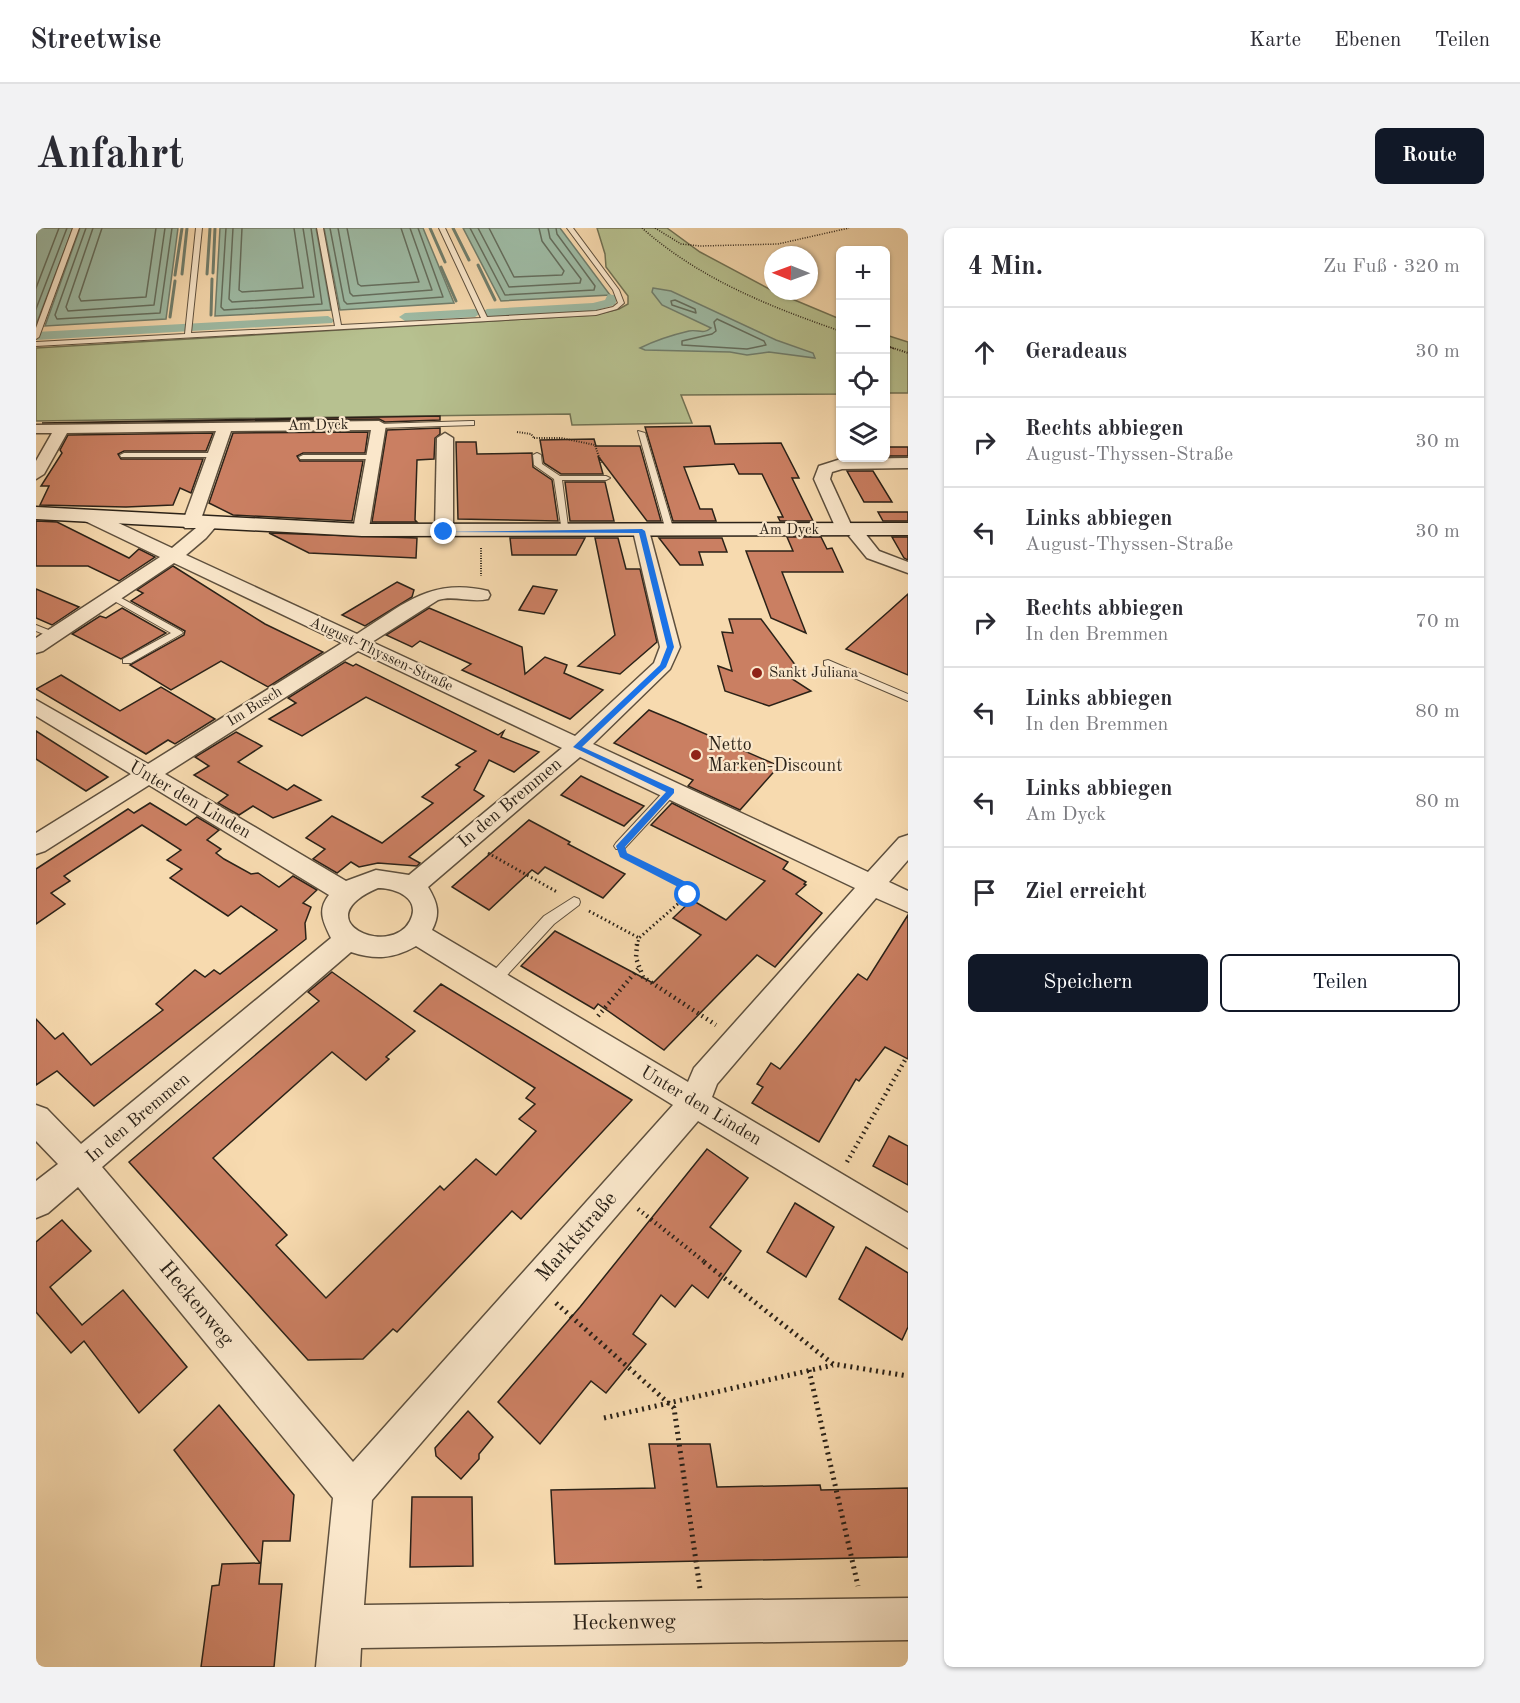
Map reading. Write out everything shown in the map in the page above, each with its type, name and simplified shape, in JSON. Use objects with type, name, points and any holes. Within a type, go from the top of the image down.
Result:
[{"type":"main road","name":"Am Dyck","points":[[36,513],[200,524],[444,532],[851,533],[908,529]]},
{"type":"street","name":"Am Dyck","points":[[36,429],[378,426]]},
{"type":"street","points":[[362,530],[378,426]]},
{"type":"street","points":[[36,647],[45,631],[112,596],[205,531],[200,524],[215,455],[225,427]]},
{"type":"street","points":[[39,466],[63,428]]},
{"type":"street","points":[[444,532],[445,438]]},
{"type":"street","points":[[908,463],[841,464],[825,469],[822,479],[851,533],[867,552],[875,558],[908,568]]},
{"type":"street","name":"August-Thyssen-Straße","points":[[91,517],[908,902]]},
{"type":"street","name":"In den Bremmen","points":[[411,887],[577,747],[663,665],[670,647],[642,531]]},
{"type":"street","name":"Im Busch","points":[[36,845],[431,596],[445,592],[481,594]]},
{"type":"street","name":"Unter den Linden","points":[[36,707],[146,775],[345,892]]},
{"type":"street","name":"Marktstraße","points":[[353,1492],[695,1102],[705,1077],[908,844]]},
{"type":"street","points":[[376,879],[393,879],[411,887],[420,894],[425,907],[424,921],[416,933],[401,943],[384,948],[365,947],[348,939],[338,930],[333,917],[336,904],[345,892],[359,883],[376,879]]},
{"type":"street","name":"Unter den Linden","points":[[416,933],[908,1232]]},
{"type":"street","name":"In den Bremmen","points":[[36,1202],[348,939]]},
{"type":"street","name":"Heckenweg","points":[[36,1119],[81,1166],[353,1492]]},
{"type":"street","points":[[339,1647],[353,1492]]},
{"type":"street","name":"Heckenweg","points":[[339,1647],[705,1622],[908,1619]]},
{"type":"lane","points":[[37,335],[76,228]]},
{"type":"lane","points":[[189,330],[199,228]]},
{"type":"lane","points":[[320,228],[339,326]]},
{"type":"lane","points":[[442,228],[483,318]]},
{"type":"lane","points":[[36,344],[189,330],[339,326],[596,313],[615,308],[621,303],[616,290],[570,228]]},
{"type":"lane","points":[[378,426],[471,423]]},
{"type":"lane","points":[[641,433],[670,531]]},
{"type":"lane","points":[[537,454],[538,465],[558,478],[606,478]]},
{"type":"lane","points":[[124,455],[215,455]]},
{"type":"lane","name":"Am Dyck","points":[[303,457],[373,457]]},
{"type":"lane","points":[[558,478],[566,532]]},
{"type":"lane","points":[[112,596],[178,633],[127,661]]},
{"type":"lane","points":[[828,663],[908,698]]},
{"type":"lane","points":[[620,846],[671,791]]},
{"type":"lane","points":[[493,981],[549,921],[574,902]]},
{"type":"path","points":[[642,228],[679,257],[717,280],[777,308],[836,330]]},
{"type":"path","points":[[656,228],[681,244],[700,246],[778,243],[849,228]]},
{"type":"path","points":[[890,348],[908,353]]},
{"type":"path","points":[[534,438],[561,438],[595,445],[606,478]]},
{"type":"path","points":[[480,532],[481,594]]},
{"type":"path","points":[[466,841],[639,938]]},
{"type":"path","points":[[620,846],[624,855],[687,887],[688,895],[639,938],[636,945],[638,969],[643,977],[739,1040]]},
{"type":"path","points":[[583,1034],[638,969]]},
{"type":"path","points":[[834,1186],[905,1060],[908,1062]]},
{"type":"path","points":[[616,1192],[833,1364]]},
{"type":"path","points":[[536,1284],[674,1408],[705,1622]]},
{"type":"path","points":[[604,1419],[833,1364],[908,1376]]},
{"type":"path","points":[[808,1370],[866,1619]]},
{"type":"shaded area","points":[[597,228],[667,228],[700,252],[764,286],[764,300],[795,300],[836,317],[836,394],[681,395],[692,423],[572,425],[570,414],[36,421],[36,348],[594,315],[619,309],[628,304],[628,296],[606,267],[605,254]]},
{"type":"shaded area","points":[[890,336],[908,342],[908,393],[890,393]]},
{"type":"water","points":[[36,228],[73,228],[36,325]]},
{"type":"water","points":[[80,228],[178,228],[166,319],[45,326]]},
{"type":"water","points":[[220,228],[316,228],[331,310],[215,316]]},
{"type":"water","points":[[324,228],[423,228],[454,303],[340,310]]},
{"type":"water","points":[[463,228],[560,228],[610,295],[501,301]]},
{"type":"water","points":[[653,288],[671,291],[776,340],[813,353],[815,358],[769,352],[747,355],[730,352],[640,348],[676,334],[705,331],[711,328],[662,305],[652,292]]},
{"type":"building","points":[[440,416],[440,420],[385,422],[379,419],[42,423]]},
{"type":"building","points":[[710,426],[715,444],[781,443],[799,478],[792,478],[813,521],[780,521],[778,517],[783,517],[762,474],[739,474],[734,464],[684,467],[700,509],[712,509],[716,521],[673,521],[645,427]]},
{"type":"building","points":[[440,428],[440,434],[435,438],[434,459],[417,460],[415,520],[417,522],[372,522],[387,430]]},
{"type":"building","points":[[368,432],[365,453],[303,453],[297,456],[300,461],[363,461],[352,521],[233,515],[209,503],[233,433]]},
{"type":"building","points":[[213,433],[206,451],[124,451],[118,454],[121,459],[203,459],[191,493],[180,488],[173,505],[126,507],[40,505],[49,486],[41,486],[62,453],[60,450],[68,435]]},
{"type":"building","points":[[594,439],[596,446],[640,446],[661,521],[647,521],[598,456],[603,474],[561,474],[544,463],[540,440]]},
{"type":"building","points":[[456,442],[476,442],[477,454],[532,453],[533,467],[552,480],[558,521],[458,519]]},
{"type":"building","points":[[890,447],[908,447],[908,456],[890,456]]},
{"type":"building","points":[[847,471],[873,471],[892,502],[864,502]]},
{"type":"building","points":[[565,482],[605,482],[614,521],[570,521]]},
{"type":"building","points":[[878,512],[908,512],[908,521],[883,521]]},
{"type":"building","points":[[36,521],[57,522],[129,558],[139,549],[155,557],[119,581],[88,566],[36,566]]},
{"type":"building","points":[[269,533],[417,538],[416,558],[309,553]]},
{"type":"building","points":[[787,537],[821,537],[827,549],[832,548],[843,572],[782,572],[806,633],[771,618],[746,551],[793,551]]},
{"type":"building","points":[[892,537],[908,537],[908,560],[904,558]]},
{"type":"building","points":[[510,538],[585,538],[576,555],[512,555]]},
{"type":"building","points":[[595,538],[618,538],[626,569],[640,569],[657,642],[620,674],[578,666],[615,635]]},
{"type":"building","points":[[659,538],[722,538],[727,552],[699,552],[703,565],[680,565]]},
{"type":"building","points":[[173,566],[265,624],[323,652],[268,687],[221,661],[171,690],[130,665],[184,635],[185,631],[131,601],[143,593],[137,590]]},
{"type":"building","points":[[397,582],[414,590],[412,597],[365,626],[342,615]]},
{"type":"building","points":[[533,586],[557,590],[544,614],[519,610]]},
{"type":"building","points":[[36,589],[79,607],[52,625],[36,618]]},
{"type":"building","points":[[908,594],[908,675],[846,649],[888,612]]},
{"type":"building","points":[[122,608],[166,633],[121,659],[72,634],[100,616],[106,618]]},
{"type":"building","points":[[429,608],[522,647],[525,674],[545,657],[567,665],[564,673],[603,690],[570,719],[462,670],[471,664],[420,641],[412,647],[386,635]]},
{"type":"building","name":"Sankt Juliana","points":[[729,619],[761,619],[796,666],[783,673],[811,691],[769,706],[725,691],[718,666],[732,671],[722,632],[733,633]]},
{"type":"building","points":[[345,662],[353,666],[356,664],[498,735],[504,731],[501,737],[539,752],[514,772],[489,760],[474,790],[484,796],[409,857],[420,863],[417,866],[378,863],[359,867],[351,862],[337,873],[313,859],[325,849],[306,838],[332,816],[382,843],[433,803],[422,797],[460,767],[456,765],[476,751],[366,697],[302,736],[269,719],[296,703],[288,698]]},
{"type":"building","points":[[61,675],[120,711],[161,687],[215,719],[175,744],[168,740],[146,754],[36,689]]},
{"type":"building","name":"Netto Marken-Discount","points":[[649,710],[779,766],[740,810],[688,786],[693,780],[614,743]]},
{"type":"building","points":[[36,731],[108,777],[86,791],[36,759]]},
{"type":"building","points":[[236,732],[262,746],[238,762],[287,790],[294,785],[321,800],[273,818],[253,806],[239,815],[218,803],[228,795],[194,775],[209,766],[195,757]]},
{"type":"building","points":[[581,776],[644,806],[624,826],[561,795]]},
{"type":"building","points":[[150,803],[186,825],[197,817],[219,830],[207,840],[221,849],[216,853],[251,874],[258,873],[279,887],[293,876],[317,890],[303,903],[311,907],[305,923],[306,939],[94,1106],[57,1071],[36,1085],[36,1019],[55,1039],[63,1033],[91,1065],[163,1010],[156,1004],[195,970],[205,977],[214,970],[220,974],[277,930],[241,906],[228,916],[170,878],[182,869],[167,860],[181,850],[142,825],[64,876],[70,881],[51,893],[65,904],[36,924],[36,869],[128,809],[134,813]]},
{"type":"building","points":[[672,803],[788,862],[783,869],[806,882],[804,884],[806,885],[796,894],[822,913],[775,967],[757,955],[664,1050],[598,1004],[594,1009],[521,966],[555,931],[653,983],[701,935],[673,918],[692,900],[726,920],[765,881],[651,825]]},
{"type":"building","points":[[529,820],[625,874],[603,898],[545,867],[538,874],[532,870],[489,910],[452,887]]},
{"type":"building","points":[[908,915],[908,1059],[885,1047],[859,1081],[856,1079],[819,1142],[752,1103],[763,1087],[757,1084],[771,1063],[780,1069],[858,974],[867,980]]},
{"type":"building","points":[[332,972],[415,1031],[386,1057],[389,1059],[366,1080],[332,1052],[213,1158],[287,1235],[276,1245],[326,1298],[440,1186],[444,1190],[476,1159],[496,1175],[536,1131],[519,1119],[535,1104],[526,1098],[535,1088],[414,1011],[441,984],[632,1100],[521,1219],[512,1211],[397,1332],[393,1329],[363,1359],[308,1360],[129,1162],[319,1001],[308,992]]},
{"type":"building","points":[[889,1136],[908,1146],[908,1185],[873,1166]]},
{"type":"building","points":[[707,1149],[748,1178],[710,1227],[741,1251],[708,1298],[692,1285],[675,1307],[661,1295],[633,1334],[646,1344],[606,1393],[591,1381],[540,1444],[498,1402],[580,1307]]},
{"type":"building","points":[[795,1203],[834,1227],[806,1277],[767,1252]]},
{"type":"building","points":[[62,1220],[91,1251],[50,1287],[82,1325],[123,1290],[187,1367],[139,1413],[84,1341],[71,1353],[36,1312],[36,1242]]},
{"type":"building","points":[[866,1247],[908,1273],[908,1327],[902,1340],[839,1299]]},
{"type":"building","points":[[219,1405],[294,1495],[290,1541],[263,1541],[259,1584],[282,1584],[274,1667],[201,1667],[212,1586],[219,1585],[222,1564],[260,1563],[174,1450]]},
{"type":"building","points":[[468,1411],[493,1437],[479,1454],[479,1459],[461,1479],[436,1456],[435,1448]]},
{"type":"building","points":[[649,1444],[710,1444],[717,1487],[820,1485],[821,1490],[908,1488],[908,1557],[555,1564],[551,1490],[655,1488]]},
{"type":"building","points":[[412,1497],[472,1497],[473,1566],[410,1567]]},
{"type":"waterway","points":[[175,275],[182,228]]},
{"type":"waterway","points":[[182,274],[187,228]]},
{"type":"waterway","points":[[207,274],[210,228]]},
{"type":"waterway","points":[[213,273],[215,228]]},
{"type":"waterway","points":[[430,228],[445,262]]},
{"type":"waterway","points":[[453,228],[469,260]]},
{"type":"waterway","points":[[478,265],[495,300]]},
{"type":"waterway","points":[[441,267],[456,301]]},
{"type":"waterway","points":[[211,315],[212,279]]},
{"type":"waterway","points":[[170,317],[175,281]]},
{"type":"waterway","points":[[487,313],[594,307],[611,302],[612,296]]},
{"type":"waterway","points":[[405,317],[475,313]]},
{"type":"waterway","points":[[36,336],[328,320]]},
{"type":"place","name":"Sankt Juliana","points":[[757,673]]},
{"type":"place","name":"Netto Marken-Discount","points":[[696,755]]},
{"type":"route","points":[[444,532],[642,531],[670,647],[663,665],[577,747],[671,791],[620,846],[624,855],[687,887],[688,895]]}]
